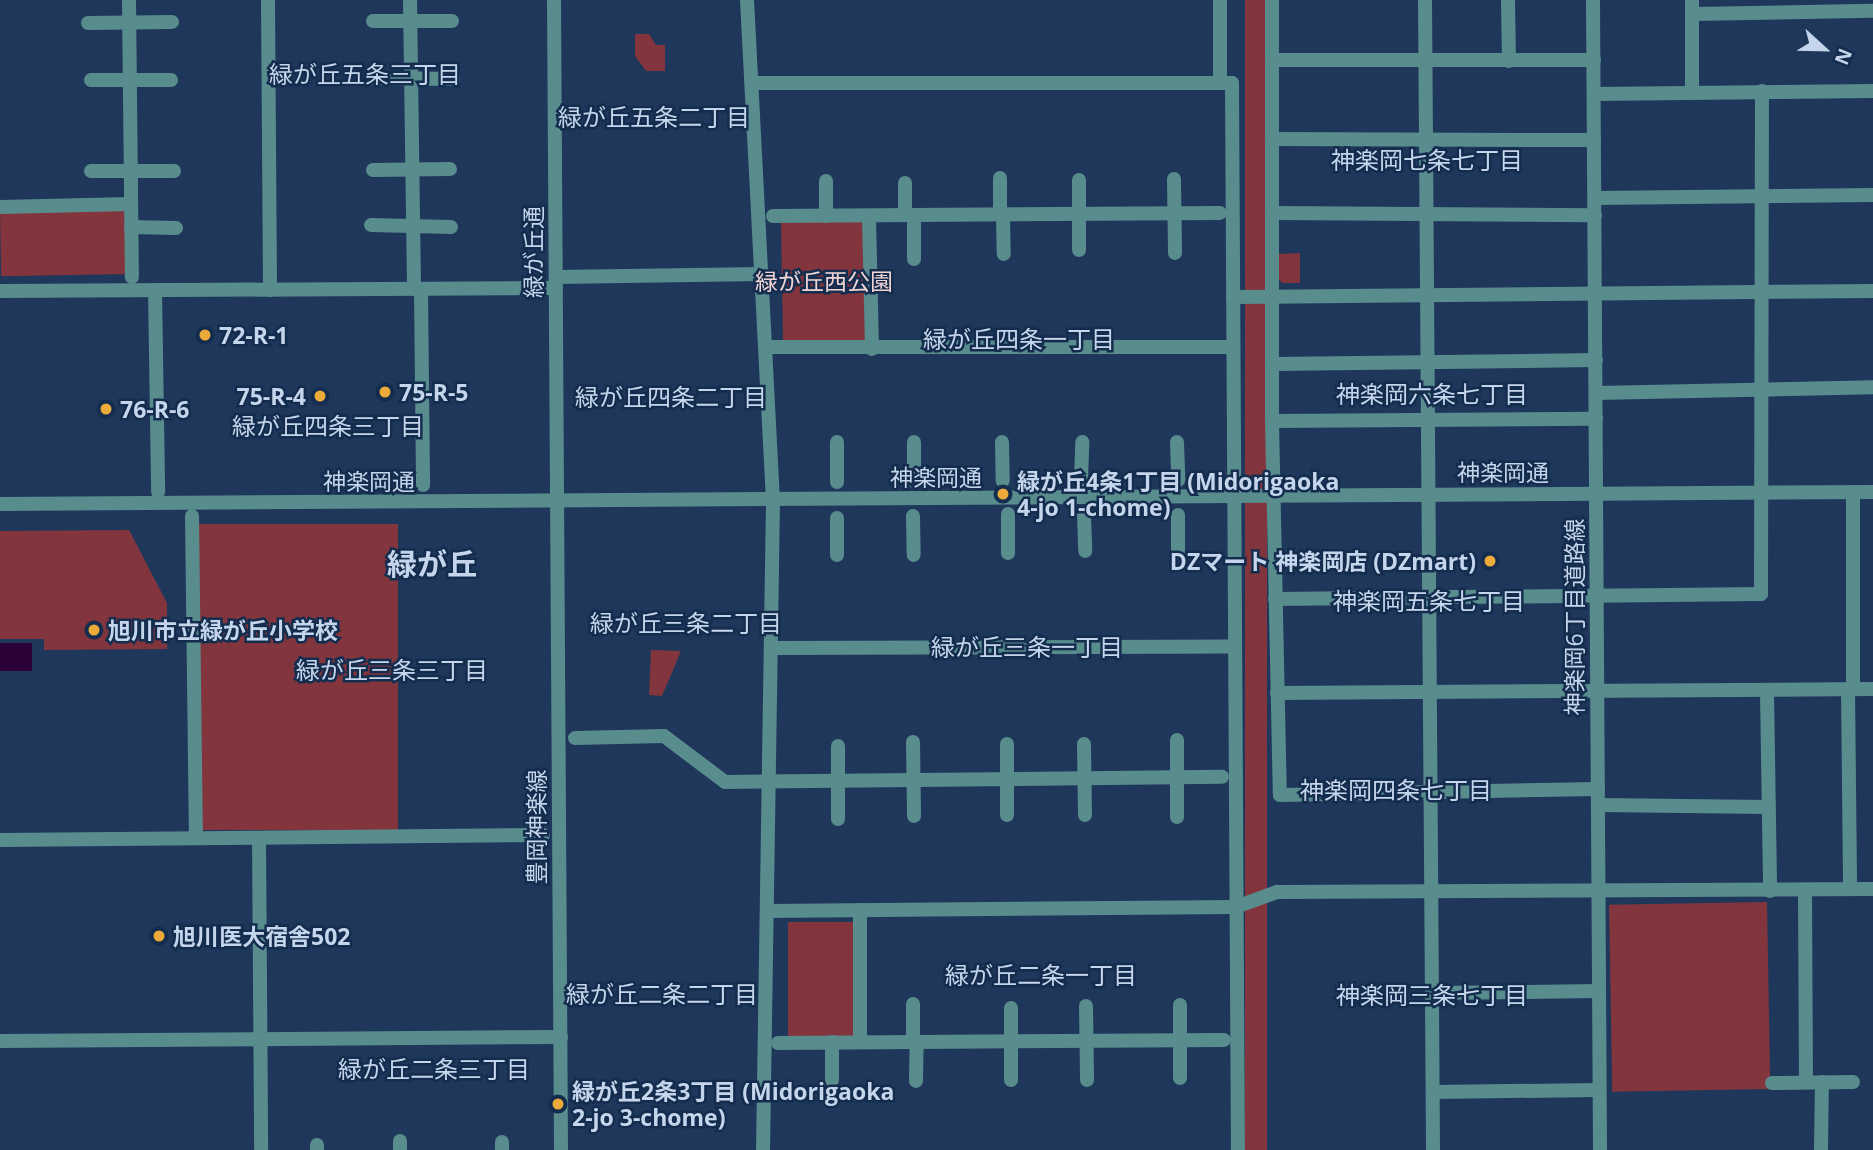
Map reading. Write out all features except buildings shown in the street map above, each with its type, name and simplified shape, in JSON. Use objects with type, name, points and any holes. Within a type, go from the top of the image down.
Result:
[{"type":"street","points":[[129,0],[132,277]]},
{"type":"street","points":[[268,0],[271,290]]},
{"type":"street","points":[[410,0],[413,226],[423,485]]},
{"type":"street","name":"緑が丘通","points":[[554,0],[557,503]]},
{"type":"street","points":[[747,0],[773,501],[773,648],[763,1150]]},
{"type":"street","points":[[1220,0],[1220,83]]},
{"type":"street","points":[[1272,0],[1272,421],[1280,795],[1598,789]]},
{"type":"street","points":[[1425,0],[1433,1150]]},
{"type":"street","points":[[1508,0],[1509,61]]},
{"type":"street","name":"神楽岡6丁目道路線","points":[[1593,0],[1600,1150]]},
{"type":"street","points":[[1692,92],[1693,7],[1873,11]]},
{"type":"street","points":[[373,22],[452,21]]},
{"type":"street","points":[[88,23],[172,22]]},
{"type":"street","points":[[1272,60],[1594,60]]},
{"type":"street","points":[[373,78],[453,79]]},
{"type":"street","points":[[91,80],[171,80]]},
{"type":"street","points":[[751,83],[1232,83],[1238,1150]]},
{"type":"street","points":[[1275,599],[1761,594],[1762,91]]},
{"type":"street","points":[[1594,94],[1873,91]]},
{"type":"street","points":[[1272,139],[1594,140]]},
{"type":"street","points":[[373,170],[450,169]]},
{"type":"street","points":[[91,171],[174,170]]},
{"type":"street","points":[[1000,178],[1004,254]]},
{"type":"street","points":[[1174,179],[1175,253]]},
{"type":"street","points":[[1079,180],[1079,250]]},
{"type":"street","points":[[825,216],[826,181]]},
{"type":"street","points":[[905,183],[914,259]]},
{"type":"street","points":[[1595,198],[1873,195]]},
{"type":"street","points":[[0,207],[130,204]]},
{"type":"street","points":[[773,216],[1220,213]]},
{"type":"street","points":[[1273,213],[1595,215]]},
{"type":"street","points":[[869,216],[872,349]]},
{"type":"street","points":[[372,225],[452,226]]},
{"type":"street","points":[[131,227],[176,228]]},
{"type":"street","points":[[0,291],[417,289],[763,274]]},
{"type":"street","points":[[155,290],[158,492]]},
{"type":"street","points":[[1233,297],[1873,292]]},
{"type":"street","points":[[766,347],[1233,347]]},
{"type":"street","points":[[1273,364],[1596,360]]},
{"type":"street","points":[[1596,393],[1873,387]]},
{"type":"street","points":[[1272,421],[1596,419]]},
{"type":"street","points":[[837,442],[837,482]]},
{"type":"street","points":[[914,442],[914,481]]},
{"type":"street","points":[[1002,442],[1003,481]]},
{"type":"street","points":[[1081,480],[1082,442]]},
{"type":"street","points":[[1177,442],[1178,480]]},
{"type":"street","name":"神楽岡通","points":[[0,504],[557,503],[1873,492]]},
{"type":"street","points":[[1850,888],[1853,493]]},
{"type":"street","name":"豊岡神楽線","points":[[557,503],[561,1150]]},
{"type":"street","points":[[1008,514],[1008,554]]},
{"type":"street","points":[[1084,514],[1085,551]]},
{"type":"street","points":[[1178,515],[1178,551]]},
{"type":"street","points":[[192,516],[196,838]]},
{"type":"street","points":[[914,516],[914,555]]},
{"type":"street","points":[[837,518],[837,555]]},
{"type":"street","points":[[773,648],[1235,646]]},
{"type":"street","points":[[1277,692],[1431,694],[1598,690],[1767,692],[1873,689]]},
{"type":"street","points":[[1767,692],[1770,891]]},
{"type":"street","points":[[575,738],[664,736],[724,782],[1222,777]]},
{"type":"street","points":[[1177,740],[1177,817]]},
{"type":"street","points":[[914,742],[914,816]]},
{"type":"street","points":[[1007,744],[1007,815]]},
{"type":"street","points":[[1084,744],[1085,815]]},
{"type":"street","points":[[838,746],[838,820]]},
{"type":"street","points":[[1598,805],[1769,807]]},
{"type":"street","points":[[0,840],[542,835]]},
{"type":"street","points":[[260,838],[261,1150]]},
{"type":"street","points":[[767,911],[1236,907],[1277,892],[1873,889]]},
{"type":"street","points":[[1805,891],[1806,1082]]},
{"type":"street","points":[[860,910],[860,1042]]},
{"type":"street","points":[[1434,993],[1599,991]]},
{"type":"street","points":[[913,1004],[916,1081]]},
{"type":"street","points":[[1180,1005],[1180,1077]]},
{"type":"street","points":[[1086,1006],[1087,1080]]},
{"type":"street","points":[[1011,1008],[1011,1080]]},
{"type":"street","points":[[0,1041],[561,1037]]},
{"type":"street","points":[[778,1043],[1224,1040]]},
{"type":"street","points":[[832,1042],[832,1080]]},
{"type":"street","points":[[1821,1150],[1822,1082]]},
{"type":"street","points":[[1772,1083],[1853,1082]]},
{"type":"street","points":[[1433,1092],[1599,1090]]},
{"type":"green space","points":[[1245,0],[1267,0],[1267,1150],[1245,1150]]},
{"type":"green space","points":[[635,34],[649,34],[656,45],[665,45],[665,71],[646,71],[635,56]]},
{"type":"green space","points":[[127,209],[128,274],[1,276],[0,211]]},
{"type":"green space","name":"緑が丘西公園","points":[[865,221],[867,340],[783,341],[781,222]]},
{"type":"green space","points":[[1300,253],[1300,283],[1282,283],[1277,277],[1278,254]]},
{"type":"green space","points":[[198,524],[398,524],[398,830],[198,830]]},
{"type":"green space","points":[[129,530],[167,603],[167,649],[44,650],[44,639],[0,639],[0,531]]},
{"type":"green space","points":[[651,650],[681,651],[662,696],[649,695]]},
{"type":"green space","points":[[1767,902],[1770,1089],[1612,1092],[1609,905]]},
{"type":"green space","points":[[788,922],[855,922],[855,1036],[788,1036]]},
{"type":"shaded area","points":[[0,643],[32,643],[32,671],[0,671]]},
{"type":"place","name":"72-R-1","points":[[205,335]]},
{"type":"place","name":"75-R-5","points":[[385,392]]},
{"type":"place","name":"75-R-4","points":[[320,396]]},
{"type":"place","name":"76-R-6","points":[[106,409]]},
{"type":"place","name":"緑が丘4条1丁目 (Midorigaoka 4-jo 1-chome)","points":[[1003,494]]},
{"type":"place","name":"DZマート 神楽岡店 (DZmart)","points":[[1490,561]]},
{"type":"place","name":"旭川市立緑が丘小学校","points":[[94,630]]},
{"type":"place","name":"旭川医大宿舎502","points":[[159,936]]},
{"type":"place","name":"緑が丘2条3丁目 (Midorigaoka 2-jo 3-chome)","points":[[558,1104]]},
{"type":"district","name":"緑が丘五条三丁目","points":[[365,74]]},
{"type":"district","name":"緑が丘五条二丁目","points":[[654,117]]},
{"type":"district","name":"神楽岡七条七丁目","points":[[1427,160]]},
{"type":"district","name":"緑が丘四条一丁目","points":[[1019,339]]},
{"type":"district","name":"神楽岡六条七丁目","points":[[1432,394]]},
{"type":"district","name":"緑が丘四条二丁目","points":[[671,397]]},
{"type":"district","name":"緑が丘四条三丁目","points":[[328,426]]},
{"type":"district","name":"緑が丘","points":[[432,564]]},
{"type":"district","name":"神楽岡五条七丁目","points":[[1429,601]]},
{"type":"district","name":"緑が丘三条二丁目","points":[[686,623]]},
{"type":"district","name":"緑が丘三条一丁目","points":[[1027,647]]},
{"type":"district","name":"緑が丘三条三丁目","points":[[392,670]]},
{"type":"district","name":"神楽岡四条七丁目","points":[[1396,790]]},
{"type":"district","name":"緑が丘二条一丁目","points":[[1041,975]]},
{"type":"district","name":"緑が丘二条二丁目","points":[[662,994]]},
{"type":"district","name":"神楽岡三条七丁目","points":[[1432,995]]},
{"type":"district","name":"緑が丘二条三丁目","points":[[434,1069]]}]
